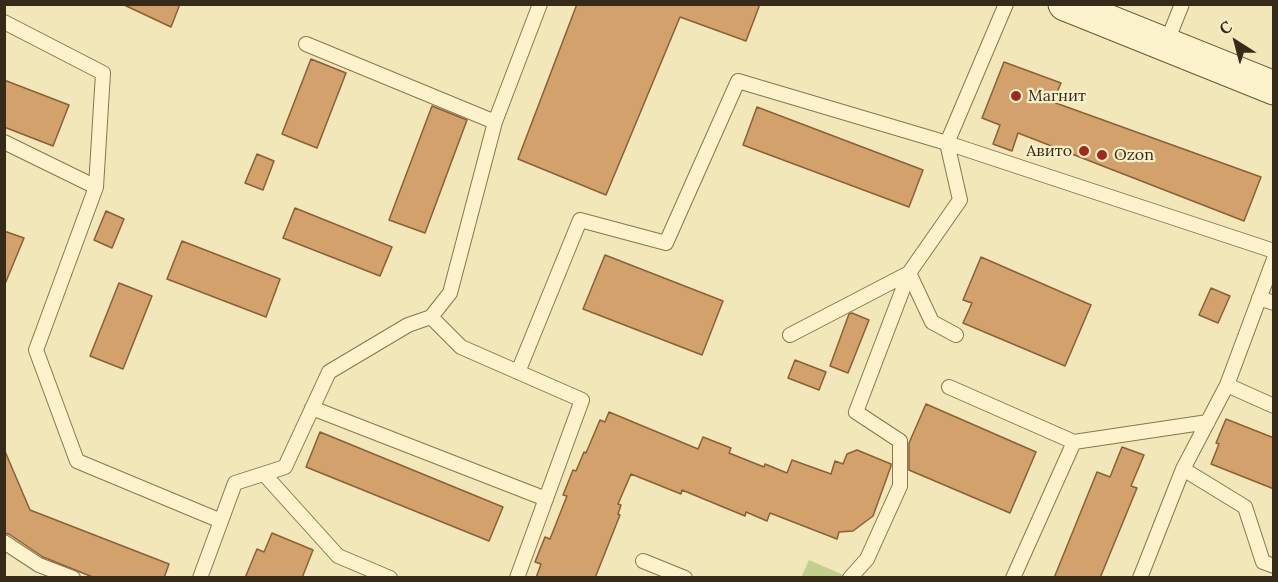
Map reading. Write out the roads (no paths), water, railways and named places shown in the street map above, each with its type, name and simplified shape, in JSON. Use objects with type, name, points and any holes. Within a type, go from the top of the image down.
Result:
[{"type":"street","points":[[1065,4],[1274,88]]},
{"type":"lane","points":[[200,578],[235,483],[285,467],[329,372],[408,325],[430,317],[450,293],[495,122],[540,4]]},
{"type":"lane","points":[[850,578],[867,559],[900,486],[900,441],[856,412],[909,273],[960,200],[947,143],[1006,4]]},
{"type":"lane","points":[[1166,45],[1182,4]]},
{"type":"lane","points":[[4,22],[103,73],[96,187],[36,350],[77,461],[221,520]]},
{"type":"lane","points":[[306,44],[495,122]]},
{"type":"lane","points":[[518,372],[580,220],[666,243],[738,81],[947,143],[1274,251]]},
{"type":"lane","points":[[4,142],[96,187]]},
{"type":"lane","points":[[1140,578],[1183,469],[1227,385],[1274,259]]},
{"type":"lane","points":[[790,334],[909,273]]},
{"type":"lane","points":[[909,273],[932,322],[956,335]]},
{"type":"lane","points":[[1259,298],[1274,303]]},
{"type":"lane","points":[[430,317],[461,346],[582,400],[517,578]]},
{"type":"lane","points":[[1227,385],[1274,406]]},
{"type":"lane","points":[[949,387],[1074,442],[1208,422]]},
{"type":"lane","points":[[312,408],[546,499]]},
{"type":"lane","points":[[1012,578],[1074,442]]},
{"type":"lane","points":[[1183,469],[1245,507],[1263,562],[1274,566]]},
{"type":"lane","points":[[264,474],[338,556],[390,578]]},
{"type":"lane","points":[[4,543],[39,566],[73,578]]},
{"type":"lane","points":[[643,561],[685,578]]},
{"type":"place","name":"Магнит","points":[[1016,96]]},
{"type":"place","name":"Авито","points":[[1084,151]]},
{"type":"place","name":"Ozon","points":[[1102,155]]}]
